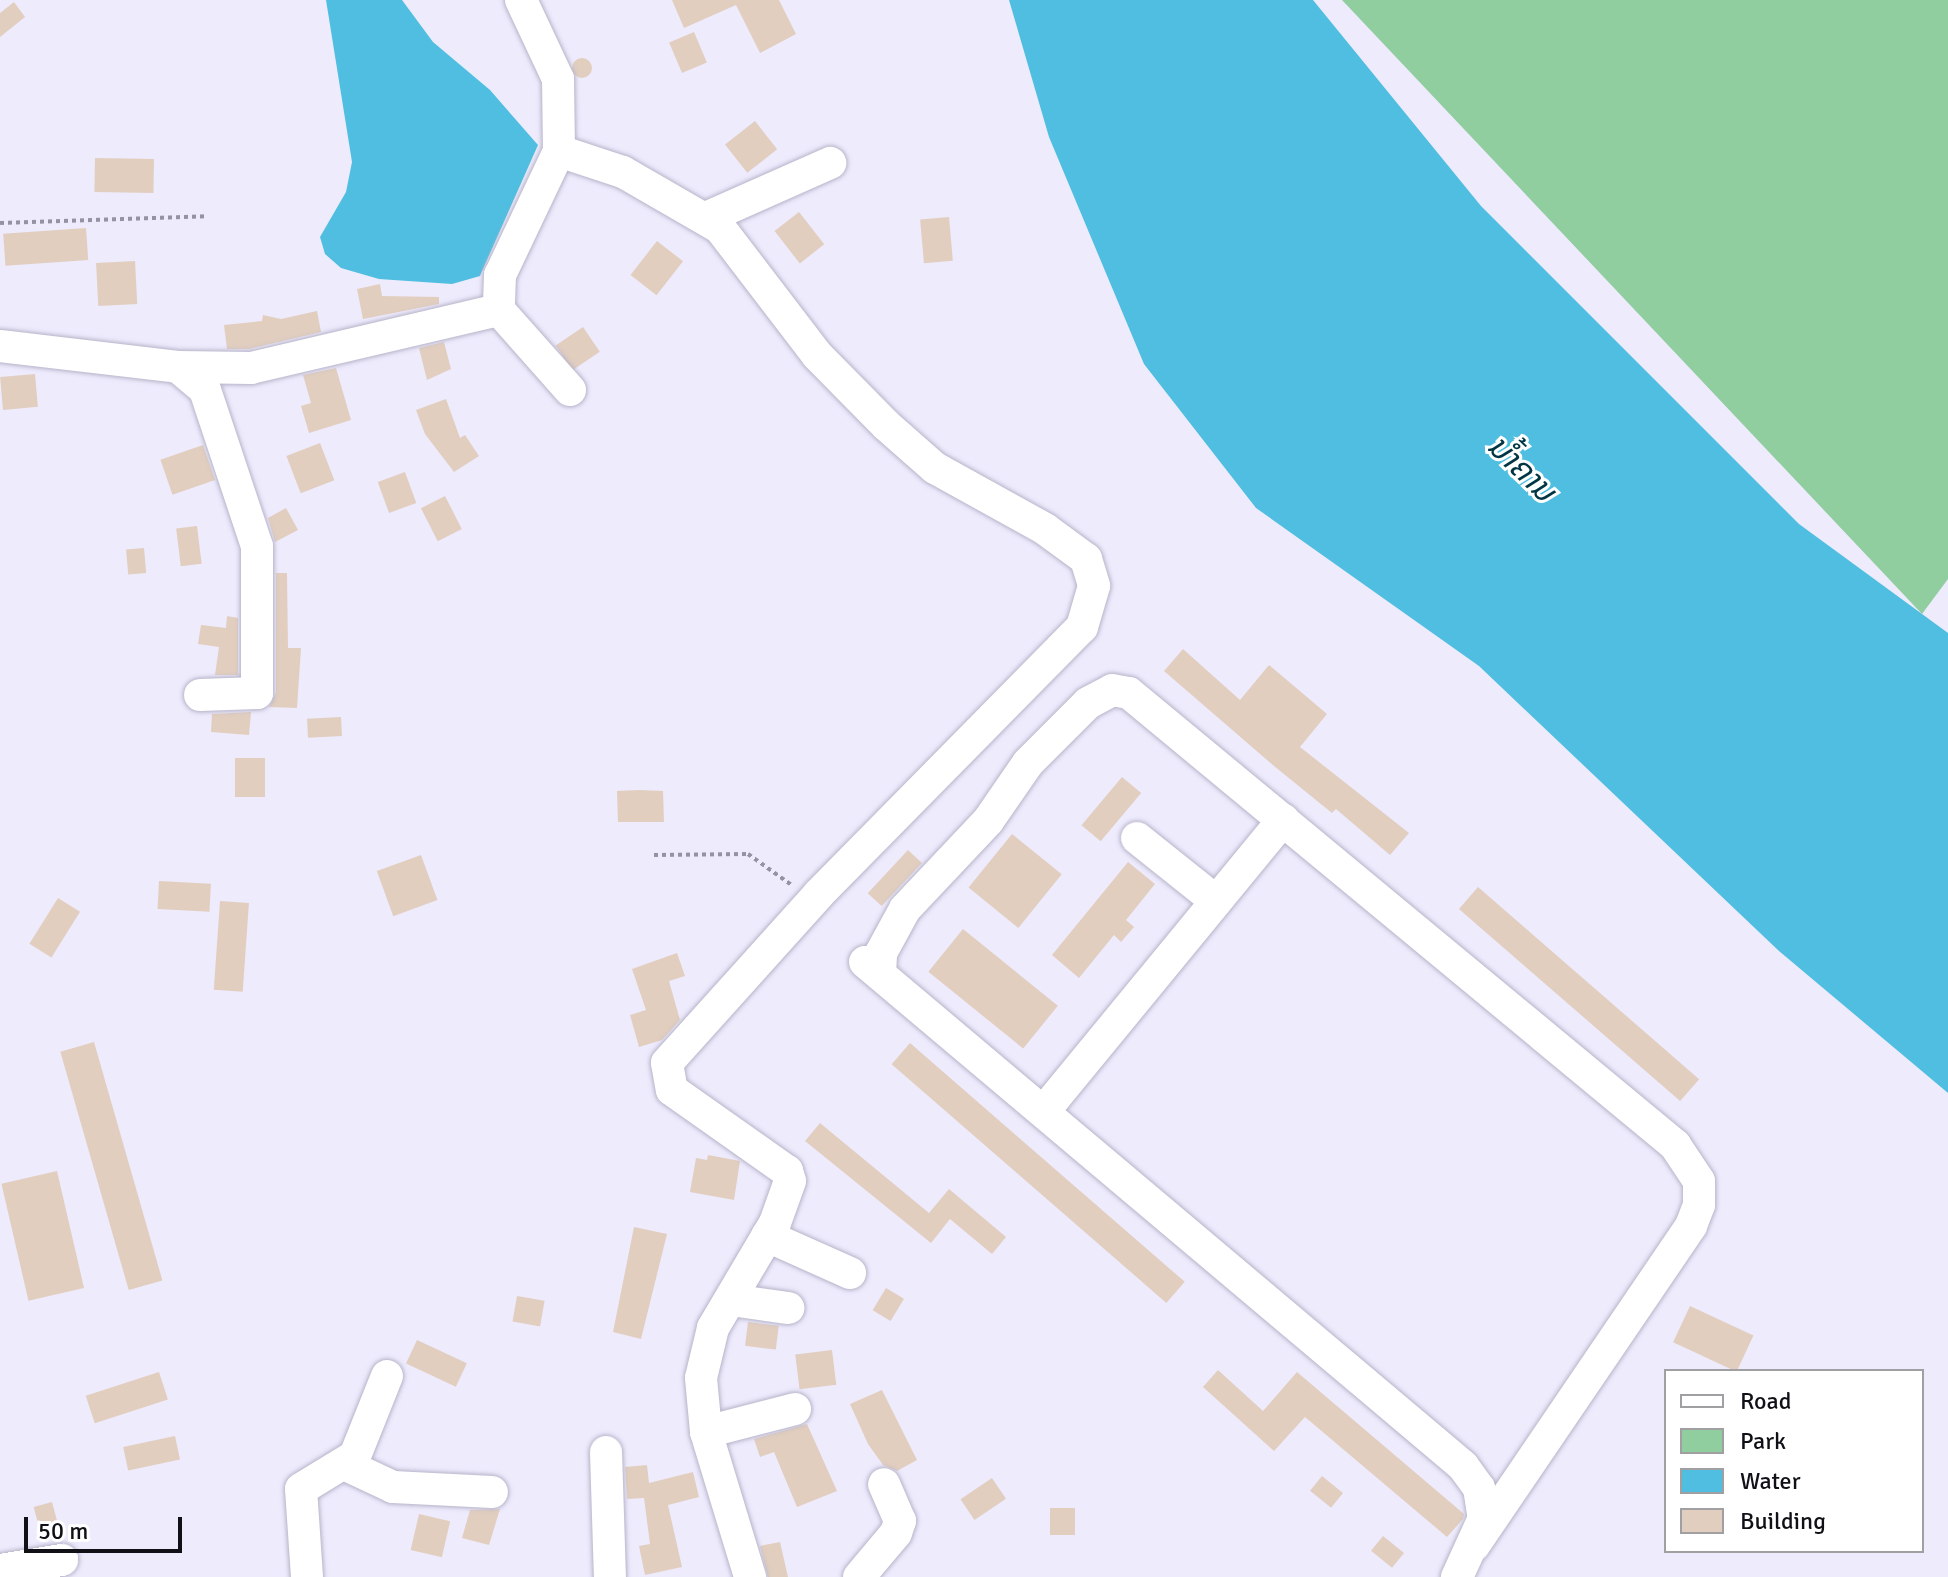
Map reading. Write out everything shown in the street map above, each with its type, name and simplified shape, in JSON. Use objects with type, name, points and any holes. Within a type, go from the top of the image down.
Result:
[{"type":"street","points":[[521,0],[558,79],[559,151],[500,275],[499,310],[570,390]]},
{"type":"street","points":[[559,151],[623,172],[720,228],[817,355],[886,425],[935,468],[1045,529],[1086,559],[1094,586],[1082,627],[811,902],[667,1063],[672,1090],[787,1171],[790,1194],[704,1351],[706,1432],[750,1577]]},
{"type":"street","points":[[706,218],[830,163]]},
{"type":"street","points":[[0,346],[178,367],[251,368],[499,310]]},
{"type":"street","points":[[178,367],[205,390],[257,546],[257,693],[200,695]]},
{"type":"street","points":[[1457,1577],[1474,1545],[1691,1226],[1699,1205],[1699,1181],[1675,1145],[1129,693],[1112,690],[1060,728],[1028,763],[988,821],[905,909],[872,968],[1463,1466],[1479,1488],[1484,1518],[1474,1545]]},
{"type":"street","points":[[1044,1111],[1283,820]]},
{"type":"street","points":[[1137,838],[1216,901]]},
{"type":"street","points":[[767,1236],[850,1273]]},
{"type":"street","points":[[731,1300],[788,1308]]},
{"type":"street","points":[[307,1577],[301,1489],[344,1464],[365,1441],[387,1376]]},
{"type":"street","points":[[706,1432],[795,1409]]},
{"type":"street","points":[[606,1452],[610,1577]]},
{"type":"street","points":[[344,1464],[393,1487],[492,1492]]},
{"type":"street","points":[[859,1577],[896,1533],[900,1521],[884,1484]]},
{"type":"street","points":[[0,1570],[62,1560]]},
{"type":"path","points":[[0,223],[207,216]]},
{"type":"path","points":[[654,855],[754,855],[811,902]]},
{"type":"green space","points":[[1342,0],[1948,0],[1948,579],[1922,614]]},
{"type":"water","points":[[326,0],[402,0],[433,42],[490,90],[538,145],[480,276],[452,284],[379,279],[341,268],[325,254],[320,237],[346,192],[352,162]]},
{"type":"water","name":"ນ້ຳຄານ","points":[[1009,0],[1313,0],[1481,206],[1799,524],[1948,633],[1948,1093],[1779,951],[1479,666],[1256,508],[1144,364],[1049,137]]},
{"type":"building","points":[[672,0],[779,0],[796,34],[760,53],[736,5],[684,28]]},
{"type":"building","points":[[14,2],[25,17],[0,37],[0,13]]},
{"type":"building","points":[[694,32],[707,62],[682,73],[669,43]]},
{"type":"building","points":[[582,58],[589,61],[592,68],[589,75],[582,78],[575,75],[572,68],[575,61]]},
{"type":"building","points":[[755,121],[777,149],[747,173],[725,144]]},
{"type":"building","points":[[95,158],[154,159],[153,193],[94,192]]},
{"type":"building","points":[[799,212],[824,244],[800,263],[775,231]]},
{"type":"building","points":[[949,217],[953,261],[924,263],[920,220]]},
{"type":"building","points":[[86,228],[88,260],[5,266],[3,234]]},
{"type":"building","points":[[657,241],[683,261],[657,295],[631,275]]},
{"type":"building","points":[[135,261],[137,304],[98,306],[96,263]]},
{"type":"building","points":[[380,284],[382,296],[439,297],[439,304],[363,319],[357,289]]},
{"type":"building","points":[[317,311],[321,332],[249,349],[227,349],[224,325],[262,321],[263,315],[281,319]]},
{"type":"building","points":[[583,327],[600,352],[572,370],[556,345]]},
{"type":"building","points":[[444,342],[451,369],[427,380],[419,348]]},
{"type":"building","points":[[336,368],[351,420],[309,433],[301,406],[311,403],[303,375]]},
{"type":"building","points":[[35,374],[38,407],[3,410],[0,377]]},
{"type":"building","points":[[446,399],[460,438],[465,435],[479,456],[454,472],[425,434],[416,410]]},
{"type":"building","points":[[320,443],[334,480],[301,493],[286,456]]},
{"type":"building","points":[[203,445],[215,480],[172,495],[160,460]]},
{"type":"building","points":[[405,472],[416,503],[389,513],[378,482]]},
{"type":"building","points":[[445,496],[462,529],[438,541],[421,508]]},
{"type":"building","points":[[286,508],[298,530],[275,542],[268,518]]},
{"type":"building","points":[[197,526],[202,564],[181,566],[176,529]]},
{"type":"building","points":[[144,548],[146,573],[128,574],[126,550]]},
{"type":"building","points":[[276,573],[287,573],[288,648],[301,648],[297,708],[269,707],[276,693]]},
{"type":"building","points":[[227,616],[238,618],[238,675],[215,675],[219,647],[198,644],[201,625],[226,628]]},
{"type":"building","points":[[1183,649],[1240,700],[1269,665],[1327,714],[1300,747],[1409,833],[1390,855],[1336,809],[1332,813],[1274,766],[1164,671]]},
{"type":"building","points":[[251,712],[249,735],[211,732],[212,714]]},
{"type":"building","points":[[341,717],[342,736],[308,738],[307,719]]},
{"type":"building","points":[[235,758],[265,758],[265,797],[235,797]]},
{"type":"building","points":[[1122,777],[1141,793],[1101,841],[1082,825]]},
{"type":"building","points":[[617,791],[663,791],[664,822],[618,822]]},
{"type":"building","points":[[1012,834],[1062,874],[1018,928],[969,888]]},
{"type":"building","points":[[908,850],[922,863],[882,906],[868,893]]},
{"type":"building","points":[[421,855],[437,900],[393,916],[377,871]]},
{"type":"building","points":[[1128,862],[1155,884],[1126,920],[1134,927],[1121,942],[1114,935],[1079,978],[1052,955]]},
{"type":"building","points":[[159,881],[211,884],[209,912],[158,909]]},
{"type":"building","points":[[1478,887],[1699,1079],[1680,1101],[1459,909]]},
{"type":"building","points":[[58,898],[80,912],[51,958],[29,944]]},
{"type":"building","points":[[220,901],[249,903],[243,992],[214,990]]},
{"type":"building","points":[[963,929],[1058,1006],[1023,1049],[928,972]]},
{"type":"building","points":[[677,953],[685,976],[669,981],[680,1020],[662,1040],[639,1047],[630,1015],[646,1010],[632,969]]},
{"type":"building","points":[[94,1042],[162,1280],[129,1290],[60,1052]]},
{"type":"building","points":[[910,1043],[1185,1282],[1166,1303],[892,1064]]},
{"type":"building","points":[[820,1123],[929,1213],[949,1189],[1006,1237],[992,1254],[950,1219],[931,1243],[805,1141]]},
{"type":"building","points":[[708,1155],[740,1161],[734,1200],[690,1192],[696,1158],[707,1160]]},
{"type":"building","points":[[57,1171],[84,1288],[28,1301],[1,1184]]},
{"type":"building","points":[[634,1227],[667,1234],[641,1339],[613,1332]]},
{"type":"building","points":[[886,1288],[904,1299],[891,1321],[873,1310]]},
{"type":"building","points":[[517,1296],[545,1301],[540,1326],[512,1322]]},
{"type":"building","points":[[1690,1306],[1753,1336],[1738,1369],[1730,1369],[1673,1342]]},
{"type":"building","points":[[748,1322],[779,1326],[776,1350],[745,1346]]},
{"type":"building","points":[[417,1340],[467,1363],[456,1387],[406,1364]]},
{"type":"building","points":[[832,1350],[836,1385],[800,1389],[795,1355]]},
{"type":"building","points":[[1218,1370],[1263,1411],[1297,1372],[1464,1514],[1463,1519],[1447,1537],[1305,1417],[1274,1451],[1203,1387]]},
{"type":"building","points":[[159,1372],[168,1400],[95,1423],[86,1396]]},
{"type":"building","points":[[882,1390],[917,1460],[897,1471],[883,1465],[868,1444],[850,1404]]},
{"type":"building","points":[[807,1424],[837,1491],[797,1507],[774,1452],[760,1457],[754,1439]]},
{"type":"building","points":[[175,1436],[180,1459],[128,1470],[123,1447]]},
{"type":"building","points":[[647,1465],[649,1483],[693,1472],[699,1497],[668,1505],[682,1567],[645,1575],[639,1546],[650,1544],[644,1498],[627,1499],[625,1467]]},
{"type":"building","points":[[1322,1476],[1343,1493],[1331,1508],[1310,1491]]},
{"type":"building","points":[[992,1478],[1006,1499],[974,1520],[960,1499]]},
{"type":"building","points":[[52,1502],[59,1529],[41,1534],[34,1507]]},
{"type":"building","points":[[1050,1508],[1075,1508],[1075,1535],[1050,1535]]},
{"type":"building","points":[[500,1509],[489,1545],[462,1538],[470,1510]]},
{"type":"building","points":[[419,1514],[450,1521],[442,1557],[411,1550]]},
{"type":"building","points":[[1383,1536],[1404,1553],[1392,1568],[1371,1551]]},
{"type":"building","points":[[780,1542],[788,1577],[768,1577],[760,1546]]}]
